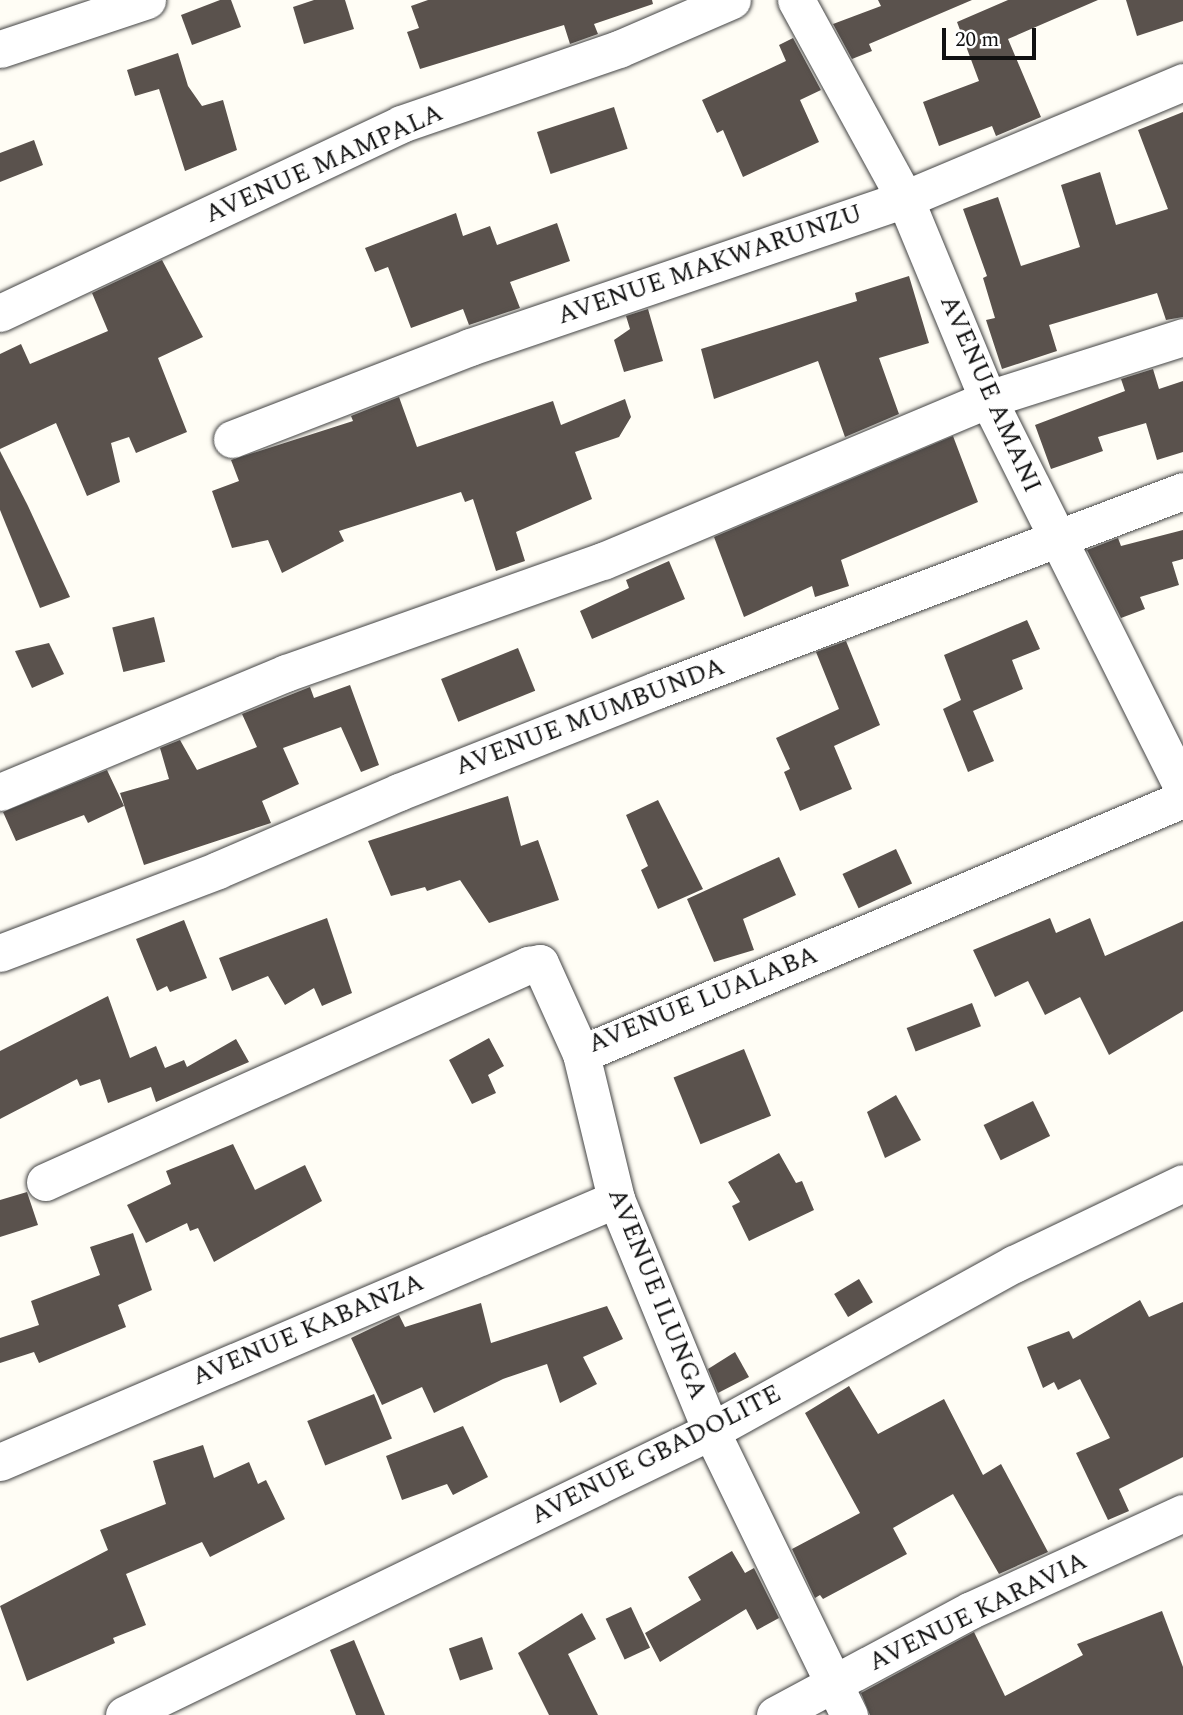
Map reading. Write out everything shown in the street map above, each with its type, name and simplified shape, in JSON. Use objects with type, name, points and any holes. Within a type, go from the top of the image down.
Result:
[{"type":"street","points":[[0,48],[147,0]]},
{"type":"street","name":"AVENUE MAMPALA","points":[[0,313],[401,124],[619,49],[732,0]]},
{"type":"street","name":"AVENUE AMANI","points":[[796,0],[905,199],[988,399],[1183,789]]},
{"type":"street","name":"AVENUE MAKWARUNZU","points":[[232,439],[470,347],[905,199],[1183,82]]},
{"type":"street","points":[[0,792],[286,673],[603,561],[988,399],[1183,337]]},
{"type":"street","name":"AVENUE MUMBUNDA","points":[[0,953],[218,870],[631,700],[1055,537],[1183,491]]},
{"type":"street","name":"AVENUE LUALABA","points":[[45,1182],[534,963],[544,968],[581,1054],[1183,799]]},
{"type":"street","name":"AVENUE ILUNGA","points":[[581,1054],[616,1199],[711,1431],[842,1699]]},
{"type":"street","name":"AVENUE GBADOLITE","points":[[124,1715],[711,1431],[1014,1264],[1183,1183]]},
{"type":"street","name":"AVENUE KABANZA","points":[[0,1462],[616,1199]]},
{"type":"street","name":"AVENUE KARAVIA","points":[[775,1715],[842,1699],[971,1611],[1183,1513]]},
{"type":"building","points":[[220,0],[231,0],[241,27],[192,45],[181,15]]},
{"type":"building","points":[[314,0],[345,0],[354,29],[304,44],[293,7]]},
{"type":"building","points":[[428,0],[652,0],[653,4],[594,24],[598,34],[570,44],[564,25],[420,69],[407,32],[419,28],[411,6]]},
{"type":"building","points":[[878,0],[972,0],[869,44],[872,51],[852,59],[833,24],[881,6]]},
{"type":"building","points":[[1008,0],[1098,0],[1008,39],[1041,117],[996,136],[992,126],[939,146],[923,102],[979,81],[957,22]]},
{"type":"building","points":[[1126,0],[1183,0],[1183,21],[1137,36]]},
{"type":"building","points":[[793,38],[821,90],[800,100],[819,142],[743,177],[723,130],[717,133],[702,100],[786,61],[779,45]]},
{"type":"building","points":[[178,53],[188,86],[202,106],[223,100],[237,150],[185,171],[159,89],[135,96],[127,70]]},
{"type":"building","points":[[614,107],[628,149],[551,174],[537,132]]},
{"type":"building","points":[[1183,112],[1183,317],[1166,320],[1157,293],[1049,325],[1057,351],[1002,369],[986,320],[995,318],[983,278],[987,276],[963,209],[998,197],[1021,266],[1080,247],[1061,185],[1100,172],[1116,225],[1168,209],[1138,130]]},
{"type":"building","points":[[34,140],[43,165],[0,182],[0,153]]},
{"type":"building","points":[[456,213],[463,236],[490,226],[497,245],[557,223],[570,261],[510,282],[520,308],[469,325],[463,309],[411,328],[388,267],[375,272],[365,248]]},
{"type":"building","points":[[162,260],[203,337],[158,358],[187,432],[136,453],[129,437],[111,443],[120,482],[87,496],[56,423],[0,449],[0,354],[21,344],[30,364],[108,331],[92,293]]},
{"type":"building","points":[[909,276],[929,343],[879,358],[899,414],[845,437],[818,361],[714,399],[701,349],[857,301],[855,293]]},
{"type":"building","points":[[648,309],[663,361],[624,372],[614,340],[630,329],[626,316]]},
{"type":"building","points":[[1153,369],[1159,389],[1183,381],[1183,452],[1157,460],[1146,423],[1098,437],[1103,451],[1051,469],[1035,425],[1125,391],[1121,379]]},
{"type":"building","points":[[399,397],[417,447],[553,401],[561,425],[625,399],[631,417],[619,437],[575,452],[592,499],[516,532],[525,561],[496,571],[473,499],[465,502],[461,492],[339,531],[344,541],[282,573],[268,540],[232,548],[212,491],[239,481],[231,460],[353,421],[351,416]]},
{"type":"building","points":[[953,436],[978,502],[841,560],[849,586],[815,597],[812,586],[744,617],[714,537]]},
{"type":"building","points":[[0,451],[70,597],[40,608],[0,510]]},
{"type":"building","points":[[1183,530],[1183,559],[1172,562],[1179,585],[1140,597],[1145,609],[1121,618],[1087,550],[1118,538],[1121,546]]},
{"type":"building","points":[[669,561],[685,599],[592,639],[580,611],[629,588],[626,580]]},
{"type":"building","points":[[154,617],[165,662],[123,672],[112,627]]},
{"type":"building","points":[[1027,620],[1040,649],[1012,660],[1023,689],[973,711],[994,761],[968,772],[943,709],[961,700],[944,655]]},
{"type":"building","points":[[846,641],[880,725],[834,746],[852,789],[800,811],[784,772],[790,769],[776,738],[839,709],[816,652]]},
{"type":"building","points":[[49,643],[64,674],[32,688],[15,651]]},
{"type":"building","points":[[518,648],[535,691],[458,722],[441,679]]},
{"type":"building","points":[[350,685],[379,765],[361,772],[341,727],[283,748],[299,784],[262,801],[271,823],[144,865],[120,793],[169,779],[160,748],[180,740],[197,770],[257,747],[242,714],[310,687],[314,698]]},
{"type":"building","points":[[107,770],[124,806],[88,823],[84,815],[16,841],[3,812]]},
{"type":"building","points":[[508,796],[521,846],[538,840],[559,900],[489,923],[460,880],[427,891],[425,887],[391,896],[368,841]]},
{"type":"building","points":[[658,800],[703,889],[658,909],[641,870],[648,866],[626,815]]},
{"type":"building","points":[[896,849],[912,883],[859,908],[843,874]]},
{"type":"building","points":[[779,857],[796,895],[743,919],[754,950],[714,962],[687,899]]},
{"type":"building","points":[[327,918],[352,993],[322,1006],[314,988],[285,1005],[268,976],[232,991],[219,958]]},
{"type":"building","points":[[1050,918],[1056,933],[1090,918],[1105,956],[1183,921],[1183,1011],[1109,1055],[1080,997],[1045,1015],[1028,981],[995,997],[973,950]]},
{"type":"building","points":[[184,920],[207,978],[170,992],[167,986],[157,991],[136,939]]},
{"type":"building","points":[[108,996],[130,1058],[156,1046],[165,1068],[184,1060],[187,1067],[236,1039],[249,1062],[156,1102],[151,1087],[108,1103],[100,1079],[80,1086],[77,1079],[0,1119],[0,1051]]},
{"type":"building","points":[[972,1003],[981,1026],[916,1051],[907,1028]]},
{"type":"building","points":[[489,1038],[504,1066],[488,1075],[496,1093],[472,1104],[449,1060]]},
{"type":"building","points":[[744,1049],[771,1116],[701,1144],[674,1077]]},
{"type":"building","points":[[896,1095],[921,1140],[885,1158],[867,1112]]},
{"type":"building","points":[[1033,1101],[1050,1136],[1001,1160],[984,1125]]},
{"type":"building","points":[[233,1144],[255,1190],[305,1165],[322,1201],[214,1262],[198,1228],[190,1231],[187,1223],[146,1243],[127,1205],[171,1184],[166,1171]]},
{"type":"building","points":[[779,1153],[796,1183],[802,1181],[814,1210],[749,1241],[732,1206],[740,1202],[728,1182]]},
{"type":"building","points":[[27,1192],[38,1225],[0,1237],[0,1200]]},
{"type":"building","points":[[133,1233],[152,1290],[118,1305],[126,1327],[39,1363],[34,1352],[0,1363],[0,1338],[39,1325],[31,1301],[100,1275],[90,1247]]},
{"type":"building","points":[[859,1279],[873,1302],[848,1317],[834,1294]]},
{"type":"building","points":[[1140,1300],[1149,1317],[1183,1302],[1183,1457],[1119,1489],[1129,1511],[1108,1520],[1076,1453],[1110,1438],[1080,1379],[1058,1390],[1054,1382],[1043,1388],[1027,1347],[1069,1331],[1073,1339]]},
{"type":"building","points":[[481,1303],[491,1343],[607,1306],[623,1339],[583,1357],[597,1384],[560,1403],[547,1364],[503,1379],[434,1413],[422,1387],[382,1405],[351,1338],[399,1315],[405,1327]]},
{"type":"building","points":[[735,1352],[749,1377],[718,1393],[708,1369]]},
{"type":"building","points":[[849,1386],[878,1434],[944,1399],[983,1475],[1001,1464],[1048,1552],[999,1574],[953,1494],[893,1528],[907,1554],[823,1599],[820,1595],[815,1598],[792,1549],[860,1513],[805,1413]]},
{"type":"building","points":[[374,1394],[392,1439],[325,1465],[307,1421]]},
{"type":"building","points":[[463,1426],[488,1477],[453,1495],[447,1484],[402,1500],[386,1456]]},
{"type":"building","points":[[203,1445],[214,1478],[249,1462],[258,1484],[266,1480],[285,1519],[210,1557],[202,1542],[126,1574],[146,1625],[113,1638],[115,1643],[27,1681],[0,1606],[108,1550],[100,1530],[166,1504],[153,1461]]},
{"type":"building","points":[[732,1551],[745,1573],[754,1568],[779,1618],[757,1630],[746,1609],[660,1662],[645,1633],[701,1600],[688,1577]]},
{"type":"building","points":[[631,1607],[650,1648],[625,1660],[606,1619]]},
{"type":"building","points":[[1162,1611],[1183,1667],[1183,1715],[870,1715],[861,1693],[974,1632],[1005,1696],[1083,1655],[1077,1644]]},
{"type":"building","points":[[582,1613],[596,1639],[568,1654],[598,1715],[549,1715],[518,1653]]},
{"type":"building","points":[[482,1637],[493,1669],[460,1681],[449,1648]]},
{"type":"building","points":[[354,1640],[385,1715],[356,1715],[330,1650]]}]
